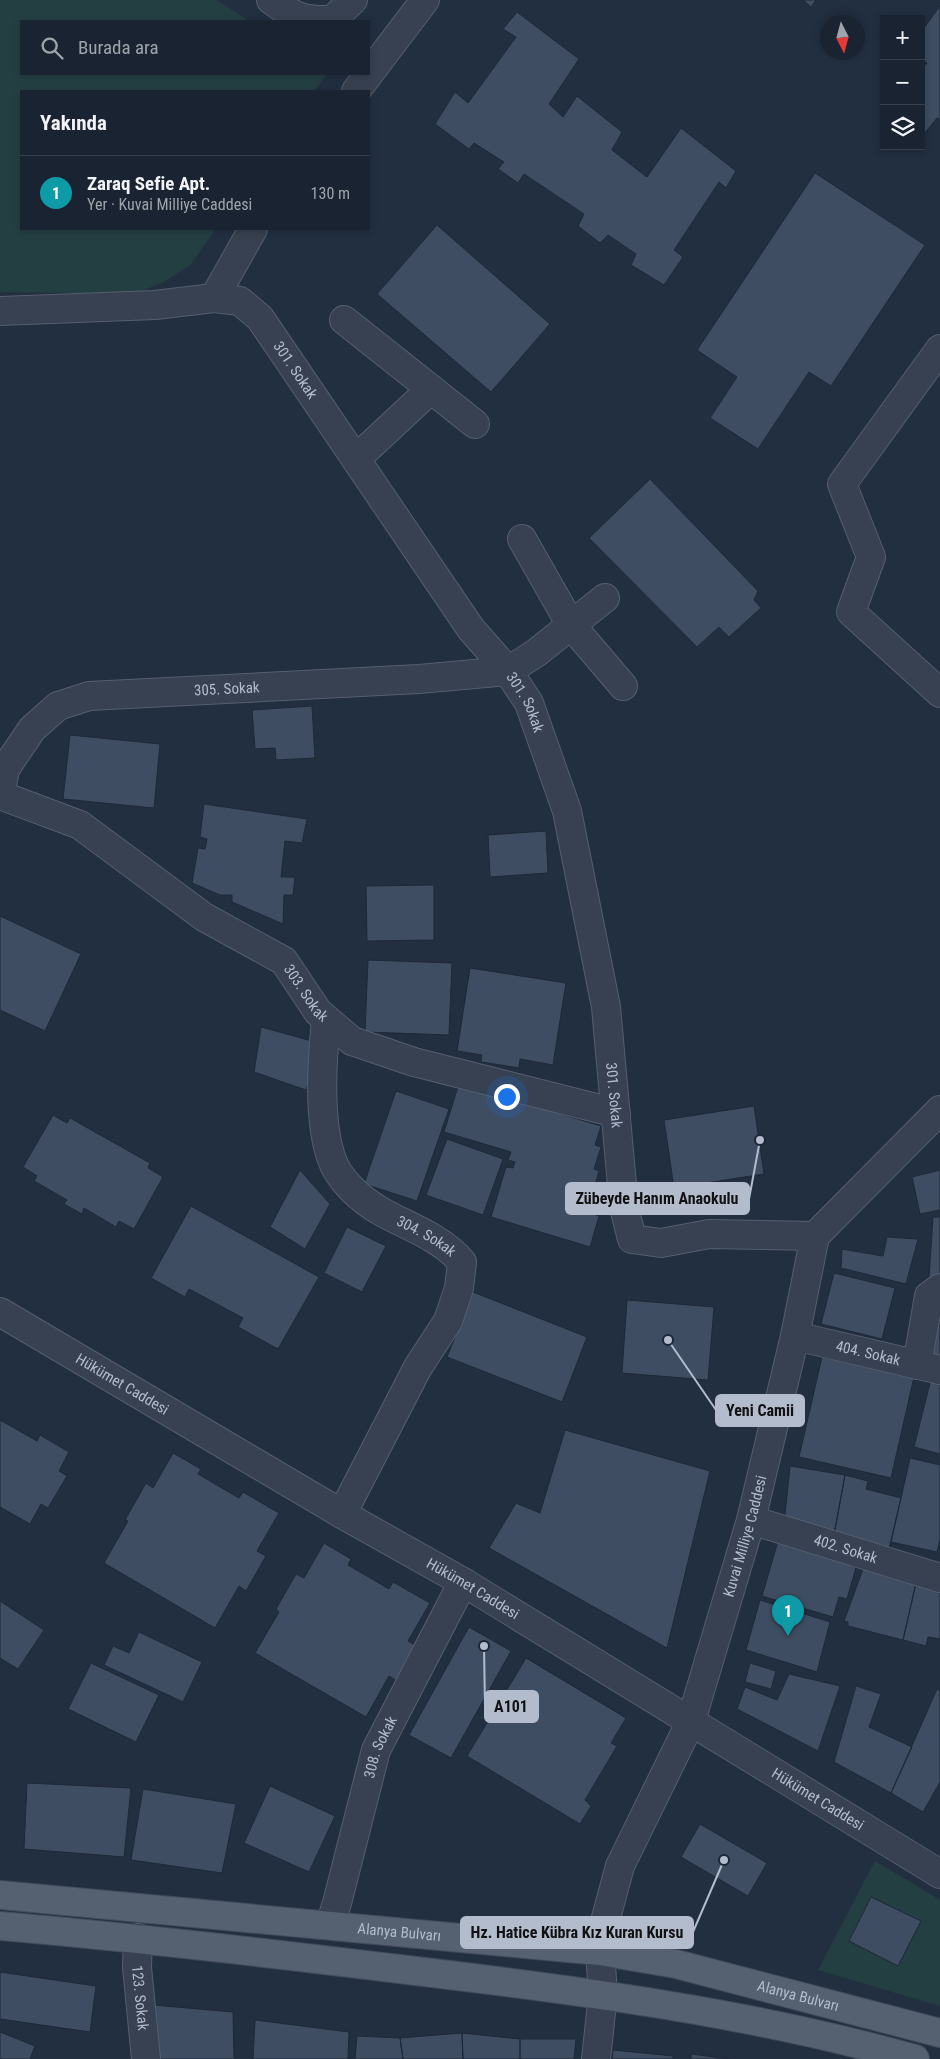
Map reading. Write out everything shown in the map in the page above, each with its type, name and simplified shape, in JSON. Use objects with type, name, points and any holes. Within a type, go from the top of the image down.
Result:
[{"type":"main road","name":"Alanya Bulvarı","points":[[0,1895],[600,1951],[676,1964],[940,2033]]},
{"type":"main road","name":"Alanya Bulvarı","points":[[0,1926],[138,1938],[603,1994],[840,2038],[915,2059]]},
{"type":"street","points":[[271,0],[292,15],[308,20]]},
{"type":"street","points":[[332,20],[353,0]]},
{"type":"street","points":[[370,73],[425,0]]},
{"type":"street","points":[[357,90],[368,75]]},
{"type":"street","points":[[214,298],[252,230]]},
{"type":"street","name":"301. Sokak","points":[[0,311],[155,306],[214,298],[240,301],[260,318],[471,629],[508,671],[529,703],[568,811],[606,1007],[624,1207],[632,1239],[661,1243],[709,1234],[815,1236]]},
{"type":"street","points":[[344,320],[475,424]]},
{"type":"street","points":[[940,349],[842,484],[871,557],[852,612],[940,693]]},
{"type":"street","points":[[356,458],[431,389]]},
{"type":"street","points":[[522,539],[571,625],[623,686]]},
{"type":"street","points":[[508,671],[605,598]]},
{"type":"street","name":"305. Sokak","points":[[0,795],[5,769],[32,729],[58,706],[90,696],[409,680],[508,671]]},
{"type":"street","name":"303. Sokak","points":[[0,795],[80,825],[204,917],[284,960],[318,1012],[352,1041],[414,1062],[616,1113]]},
{"type":"street","name":"304. Sokak","points":[[326,1020],[322,1063],[325,1124],[331,1158],[347,1185],[379,1210],[451,1249],[462,1262],[459,1288],[448,1321],[418,1366],[342,1514]]},
{"type":"street","points":[[815,1236],[940,1110]]},
{"type":"street","name":"Kuvai Milliye Caddesi","points":[[596,2059],[603,1994],[600,1951],[603,1929],[620,1866],[692,1721],[751,1520],[796,1336],[815,1236]]},
{"type":"street","points":[[928,1367],[929,1296],[940,1288]]},
{"type":"street","name":"Hükümet Caddesi","points":[[0,1312],[342,1514],[463,1582],[940,1874]]},
{"type":"street","name":"404. Sokak","points":[[796,1336],[928,1367]]},
{"type":"street","name":"402. Sokak","points":[[751,1520],[940,1578]]},
{"type":"street","name":"308. Sokak","points":[[330,1925],[376,1750],[463,1582]]},
{"type":"street","name":"123. Sokak","points":[[138,1938],[137,1967],[146,2059]]},
{"type":"green space","points":[[0,0],[217,0],[247,20],[20,20],[20,75],[326,75],[315,90],[20,90],[20,230],[215,230],[190,265],[164,282],[134,294],[0,292]]},
{"type":"green space","points":[[875,1861],[940,1900],[940,2006],[818,1970]]},
{"type":"building","points":[[803,0],[816,0],[811,7]]},
{"type":"building","points":[[940,6],[940,120],[937,118],[925,133],[925,65],[927,63],[925,62],[925,27]]},
{"type":"building","points":[[517,12],[579,59],[549,104],[563,117],[577,96],[622,132],[612,150],[647,177],[681,128],[736,171],[726,188],[719,182],[674,250],[683,257],[664,285],[631,265],[636,254],[608,235],[600,243],[578,226],[584,214],[524,174],[518,183],[498,169],[504,162],[474,143],[469,149],[435,124],[455,92],[468,103],[516,37],[503,29]]},
{"type":"building","points":[[815,173],[925,245],[831,386],[809,372],[758,449],[710,418],[737,377],[697,350]]},
{"type":"building","points":[[437,225],[550,324],[491,392],[377,294]]},
{"type":"building","points":[[650,479],[758,591],[754,600],[761,608],[729,637],[719,627],[697,647],[589,538]]},
{"type":"building","points":[[312,706],[315,758],[276,760],[275,748],[255,749],[252,710]]},
{"type":"building","points":[[70,735],[160,744],[154,808],[63,799]]},
{"type":"building","points":[[204,804],[307,819],[302,843],[285,841],[281,877],[295,877],[293,895],[284,895],[283,924],[232,902],[232,895],[220,895],[192,883],[198,848],[205,849],[207,839],[200,837]]},
{"type":"building","points":[[546,831],[548,873],[490,877],[488,835]]},
{"type":"building","points":[[434,885],[434,940],[367,941],[366,886]]},
{"type":"building","points":[[0,916],[81,954],[45,1031],[0,1010]]},
{"type":"building","points":[[368,960],[452,963],[449,1035],[365,1032]]},
{"type":"building","points":[[470,968],[566,983],[553,1065],[520,1059],[519,1068],[481,1062],[482,1055],[457,1051]]},
{"type":"building","points":[[261,1027],[312,1041],[312,1071],[306,1090],[254,1072]]},
{"type":"building","points":[[459,1083],[601,1126],[595,1145],[601,1147],[594,1169],[599,1171],[592,1196],[596,1196],[591,1213],[599,1216],[590,1247],[491,1217],[506,1167],[513,1168],[515,1162],[508,1160],[511,1152],[444,1132]]},
{"type":"building","points":[[396,1091],[449,1109],[417,1201],[364,1184]]},
{"type":"building","points":[[754,1106],[764,1174],[674,1188],[664,1120]]},
{"type":"building","points":[[53,1115],[67,1123],[70,1118],[150,1163],[148,1168],[163,1177],[134,1229],[119,1221],[116,1227],[84,1208],[82,1214],[64,1204],[67,1200],[34,1181],[37,1176],[23,1167]]},
{"type":"building","points":[[447,1139],[503,1159],[483,1215],[426,1195]]},
{"type":"building","points":[[300,1170],[330,1204],[305,1249],[270,1227]]},
{"type":"building","points":[[940,1170],[940,1210],[920,1214],[912,1177]]},
{"type":"building","points":[[191,1206],[319,1277],[278,1349],[238,1327],[243,1318],[189,1289],[185,1297],[151,1278]]},
{"type":"building","points":[[933,1217],[940,1217],[940,1278],[929,1278]]},
{"type":"building","points":[[347,1227],[386,1246],[362,1292],[324,1273]]},
{"type":"building","points":[[887,1237],[918,1239],[906,1284],[841,1268],[842,1249],[883,1256]]},
{"type":"building","points":[[834,1273],[895,1288],[882,1339],[821,1324]]},
{"type":"building","points":[[473,1292],[587,1337],[562,1402],[447,1357]]},
{"type":"building","points":[[940,1299],[940,1357],[929,1355]]},
{"type":"building","points":[[627,1300],[714,1307],[708,1380],[622,1373]]},
{"type":"building","points":[[822,1357],[914,1377],[891,1478],[799,1457]]},
{"type":"building","points":[[931,1379],[940,1381],[940,1454],[914,1447]]},
{"type":"building","points":[[0,1420],[37,1441],[40,1435],[69,1452],[59,1471],[67,1476],[48,1508],[41,1504],[30,1524],[0,1507]]},
{"type":"building","points":[[565,1430],[710,1471],[667,1648],[489,1548],[516,1503],[540,1513]]},
{"type":"building","points":[[173,1453],[201,1469],[198,1474],[239,1498],[243,1492],[279,1513],[257,1551],[266,1556],[246,1591],[239,1586],[215,1628],[104,1563],[128,1521],[125,1520],[146,1483],[153,1488]]},
{"type":"building","points":[[910,1458],[940,1465],[940,1539],[937,1552],[891,1542]]},
{"type":"building","points":[[790,1466],[845,1475],[834,1535],[784,1525]]},
{"type":"building","points":[[845,1475],[868,1481],[866,1489],[901,1498],[888,1553],[834,1535]]},
{"type":"building","points":[[778,1541],[857,1564],[847,1599],[839,1597],[833,1617],[762,1596]]},
{"type":"building","points":[[324,1543],[351,1559],[348,1565],[389,1589],[393,1582],[430,1603],[408,1641],[416,1646],[397,1681],[389,1676],[366,1717],[255,1653],[279,1612],[276,1609],[296,1574],[304,1578]]},
{"type":"building","points":[[863,1569],[916,1583],[903,1640],[848,1626],[848,1622],[844,1621]]},
{"type":"building","points":[[916,1583],[940,1590],[940,1639],[928,1637],[926,1646],[903,1640]]},
{"type":"building","points":[[760,1600],[830,1622],[817,1672],[746,1650]]},
{"type":"building","points":[[0,1601],[44,1630],[18,1669],[0,1658]]},
{"type":"building","points":[[469,1627],[511,1651],[451,1758],[409,1735]]},
{"type":"building","points":[[139,1632],[202,1662],[183,1702],[104,1665],[113,1646],[129,1653]]},
{"type":"building","points":[[526,1658],[626,1718],[611,1743],[617,1746],[585,1800],[591,1806],[580,1824],[467,1756]]},
{"type":"building","points":[[91,1663],[159,1695],[136,1742],[68,1709]]},
{"type":"building","points":[[750,1663],[776,1671],[771,1689],[745,1682]]},
{"type":"building","points":[[789,1674],[840,1686],[818,1751],[737,1709],[745,1687],[777,1700]]},
{"type":"building","points":[[856,1686],[881,1694],[869,1727],[912,1747],[891,1793],[834,1762]]},
{"type":"building","points":[[937,1689],[940,1691],[940,1782],[923,1812],[891,1793]]},
{"type":"building","points":[[27,1783],[131,1788],[124,1857],[24,1849]]},
{"type":"building","points":[[270,1786],[335,1816],[309,1872],[244,1843]]},
{"type":"building","points":[[143,1789],[236,1804],[222,1873],[131,1860]]},
{"type":"building","points":[[700,1824],[767,1863],[748,1896],[681,1857]]},
{"type":"building","points":[[871,1897],[921,1921],[898,1966],[849,1941]]},
{"type":"building","points":[[0,1972],[96,1986],[90,2032],[0,2019]]},
{"type":"building","points":[[153,2005],[233,2012],[234,2059],[158,2059]]},
{"type":"building","points":[[255,2020],[349,2032],[348,2059],[253,2059]]},
{"type":"building","points":[[0,2032],[35,2046],[30,2059],[0,2059]]},
{"type":"building","points":[[462,2033],[520,2039],[520,2059],[463,2059]]},
{"type":"building","points":[[462,2033],[463,2059],[403,2059],[400,2038]]},
{"type":"building","points":[[357,2036],[400,2038],[403,2059],[355,2059]]},
{"type":"building","points":[[520,2039],[576,2039],[574,2059],[520,2059]]},
{"type":"building","points":[[613,2050],[673,2056],[673,2059],[612,2059]]},
{"type":"building","points":[[691,2054],[730,2059],[691,2059]]},
{"type":"place","name":"Zübeyde Hanım Anaokulu","points":[[760,1140]]},
{"type":"place","name":"Yeni Camii","points":[[668,1340]]},
{"type":"place","name":"Zaraq Sefie Apt.","points":[[788,1636]]},
{"type":"place","name":"A101","points":[[484,1646]]},
{"type":"place","name":"Hz. Hatice Kübra Kız Kuran Kursu","points":[[724,1860]]}]
